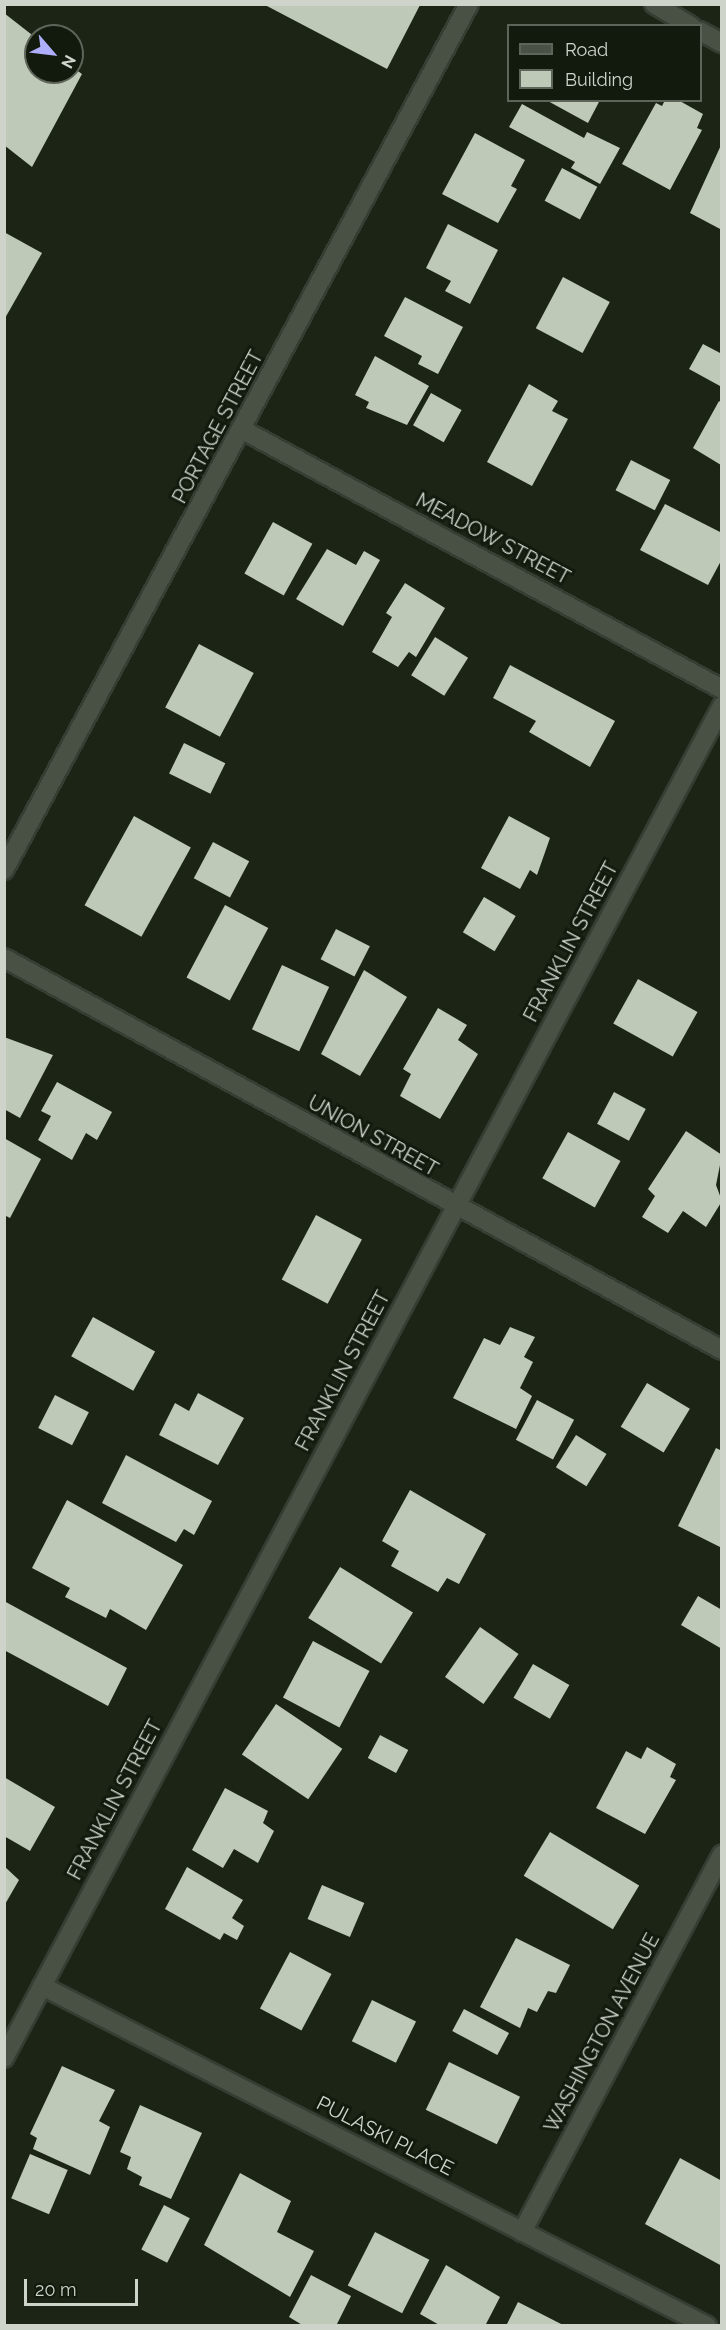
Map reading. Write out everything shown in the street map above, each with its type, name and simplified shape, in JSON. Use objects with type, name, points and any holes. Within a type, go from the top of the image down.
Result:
[{"type":"street","name":"PORTAGE STREET","points":[[4,870],[243,430],[469,4]]},
{"type":"street","points":[[654,4],[688,24]]},
{"type":"street","points":[[702,32],[722,43]]},
{"type":"street","name":"MEADOW STREET","points":[[243,430],[722,689]]},
{"type":"street","name":"FRANKLIN STREET","points":[[4,2058],[722,705]]},
{"type":"street","name":"UNION STREET","points":[[4,958],[456,1207],[722,1350]]},
{"type":"street","name":"WASHINGTON AVENUE","points":[[522,2232],[722,1855]]},
{"type":"street","name":"PULASKI PLACE","points":[[42,1986],[707,2325]]},
{"type":"building","points":[[265,5],[420,5],[387,69]]},
{"type":"building","points":[[4,13],[24,29],[24,84],[77,84],[32,167],[4,145]]},
{"type":"building","points":[[550,102],[599,102],[588,123]]},
{"type":"building","points":[[664,102],[682,102],[703,114],[697,128],[702,130],[670,190],[622,164],[656,103],[662,106]]},
{"type":"building","points":[[522,104],[584,138],[587,132],[620,148],[600,184],[571,168],[575,162],[509,127]]},
{"type":"building","points":[[475,133],[525,160],[511,186],[517,189],[498,223],[442,194]]},
{"type":"building","points":[[722,143],[722,230],[690,213]]},
{"type":"building","points":[[562,168],[597,187],[580,219],[545,201]]},
{"type":"building","points":[[448,224],[498,250],[470,304],[445,291],[451,281],[426,268]]},
{"type":"building","points":[[4,232],[42,253],[4,320]]},
{"type":"building","points":[[563,277],[610,302],[583,353],[536,328]]},
{"type":"building","points":[[405,297],[463,327],[438,374],[418,364],[422,356],[384,336]]},
{"type":"building","points":[[703,344],[722,354],[720,386],[689,369]]},
{"type":"building","points":[[375,356],[429,386],[407,425],[366,408],[369,402],[355,395]]},
{"type":"building","points":[[529,384],[558,401],[552,411],[568,419],[532,486],[487,462]]},
{"type":"building","points":[[431,393],[462,410],[444,442],[413,425]]},
{"type":"building","points":[[719,401],[722,403],[722,473],[721,465],[693,448]]},
{"type":"building","points":[[631,460],[670,480],[655,510],[616,490]]},
{"type":"building","points":[[665,504],[722,533],[722,559],[708,585],[640,550]]},
{"type":"building","points":[[273,522],[312,544],[284,595],[244,574]]},
{"type":"building","points":[[327,549],[356,565],[364,551],[380,560],[343,626],[296,599]]},
{"type":"building","points":[[405,583],[445,608],[416,657],[409,652],[398,667],[372,652],[392,617],[386,613]]},
{"type":"building","points":[[435,637],[468,658],[444,696],[411,675]]},
{"type":"building","points":[[199,644],[254,673],[220,737],[165,708]]},
{"type":"building","points":[[510,665],[615,721],[590,767],[529,732],[536,721],[493,698]]},
{"type":"building","points":[[184,743],[225,763],[210,794],[169,774]]},
{"type":"building","points":[[134,816],[191,848],[141,937],[85,905]]},
{"type":"building","points":[[509,816],[550,838],[537,875],[530,870],[520,889],[481,868]]},
{"type":"building","points":[[213,842],[249,861],[230,897],[194,878]]},
{"type":"building","points":[[484,897],[516,916],[495,951],[463,932]]},
{"type":"building","points":[[225,905],[268,928],[230,1000],[187,977]]},
{"type":"building","points":[[336,929],[370,946],[354,977],[321,959]]},
{"type":"building","points":[[282,965],[329,987],[299,1051],[252,1029]]},
{"type":"building","points":[[364,970],[407,997],[360,1076],[321,1054]]},
{"type":"building","points":[[638,979],[697,1012],[673,1057],[613,1024]]},
{"type":"building","points":[[438,1008],[467,1025],[458,1040],[478,1054],[440,1119],[400,1096],[411,1074],[403,1069]]},
{"type":"building","points":[[4,1037],[53,1055],[20,1118],[4,1109]]},
{"type":"building","points":[[57,1082],[112,1112],[97,1140],[86,1133],[72,1160],[38,1140],[51,1116],[41,1111]]},
{"type":"building","points":[[614,1092],[646,1109],[629,1141],[597,1124]]},
{"type":"building","points":[[686,1131],[722,1155],[716,1185],[722,1201],[706,1227],[683,1211],[668,1233],[642,1217],[655,1196],[648,1189]]},
{"type":"building","points":[[568,1132],[620,1161],[595,1207],[542,1178]]},
{"type":"building","points":[[4,1138],[41,1159],[10,1218],[4,1215]]},
{"type":"building","points":[[316,1215],[362,1239],[328,1304],[282,1279]]},
{"type":"building","points":[[93,1317],[155,1351],[133,1391],[71,1356]]},
{"type":"building","points":[[510,1327],[535,1337],[524,1357],[533,1362],[520,1388],[532,1396],[516,1429],[453,1398],[484,1338],[500,1345]]},
{"type":"building","points":[[647,1383],[690,1409],[664,1452],[621,1427]]},
{"type":"building","points":[[198,1393],[244,1418],[218,1465],[159,1435],[175,1403],[189,1411]]},
{"type":"building","points":[[55,1395],[89,1412],[72,1445],[38,1428]]},
{"type":"building","points":[[537,1400],[574,1420],[553,1459],[516,1440]]},
{"type":"building","points":[[576,1435],[607,1454],[586,1486],[556,1467]]},
{"type":"building","points":[[716,1448],[722,1451],[720,1547],[678,1526]]},
{"type":"building","points":[[126,1455],[212,1501],[194,1535],[184,1529],[176,1542],[102,1503]]},
{"type":"building","points":[[410,1490],[486,1534],[459,1584],[447,1578],[438,1592],[391,1566],[399,1551],[382,1541]]},
{"type":"building","points":[[67,1500],[183,1565],[146,1630],[110,1609],[106,1618],[65,1597],[70,1588],[32,1568]]},
{"type":"building","points":[[340,1567],[413,1613],[381,1663],[308,1618]]},
{"type":"building","points":[[698,1596],[722,1610],[722,1649],[681,1625]]},
{"type":"building","points":[[4,1601],[127,1668],[108,1706],[4,1650]]},
{"type":"building","points":[[480,1627],[519,1654],[484,1704],[445,1677]]},
{"type":"building","points":[[313,1641],[370,1671],[339,1728],[283,1698]]},
{"type":"building","points":[[533,1664],[569,1685],[550,1719],[514,1698]]},
{"type":"building","points":[[276,1704],[342,1749],[308,1799],[242,1755]]},
{"type":"building","points":[[380,1735],[408,1750],[396,1773],[368,1758]]},
{"type":"building","points":[[647,1747],[676,1764],[670,1777],[676,1780],[645,1834],[596,1808],[626,1751],[641,1759]]},
{"type":"building","points":[[4,1777],[55,1807],[30,1851],[4,1836]]},
{"type":"building","points":[[225,1788],[268,1811],[263,1823],[274,1831],[258,1863],[234,1849],[223,1868],[192,1850]]},
{"type":"building","points":[[550,1832],[639,1886],[613,1929],[524,1876]]},
{"type":"building","points":[[4,1866],[19,1880],[4,1906]]},
{"type":"building","points":[[187,1867],[243,1900],[232,1918],[244,1926],[237,1940],[224,1933],[220,1940],[165,1909]]},
{"type":"building","points":[[322,1885],[364,1903],[350,1937],[308,1919]]},
{"type":"building","points":[[516,1938],[570,1965],[556,1993],[548,1991],[537,2012],[528,2008],[520,2028],[480,2007]]},
{"type":"building","points":[[290,1952],[331,1974],[301,2031],[260,2009]]},
{"type":"building","points":[[372,2000],[416,2021],[396,2063],[352,2041]]},
{"type":"building","points":[[464,2009],[509,2033],[497,2055],[452,2031]]},
{"type":"building","points":[[449,2062],[520,2097],[497,2144],[426,2110]]},
{"type":"building","points":[[62,2066],[115,2090],[99,2121],[110,2127],[90,2175],[33,2149],[37,2138],[30,2134]]},
{"type":"building","points":[[140,2105],[202,2133],[171,2199],[139,2185],[142,2177],[127,2169],[131,2157],[120,2152]]},
{"type":"building","points":[[30,2154],[68,2170],[49,2214],[11,2198]]},
{"type":"building","points":[[680,2158],[722,2181],[722,2266],[645,2224]]},
{"type":"building","points":[[240,2173],[291,2201],[277,2232],[314,2251],[290,2297],[204,2245]]},
{"type":"building","points":[[164,2205],[190,2218],[167,2263],[141,2250]]},
{"type":"building","points":[[375,2232],[429,2260],[402,2313],[348,2285]]},
{"type":"building","points":[[446,2265],[500,2297],[485,2326],[441,2326],[420,2314]]},
{"type":"building","points":[[311,2275],[351,2296],[336,2326],[304,2326],[289,2317]]},
{"type":"building","points":[[518,2302],[565,2326],[506,2326]]}]
